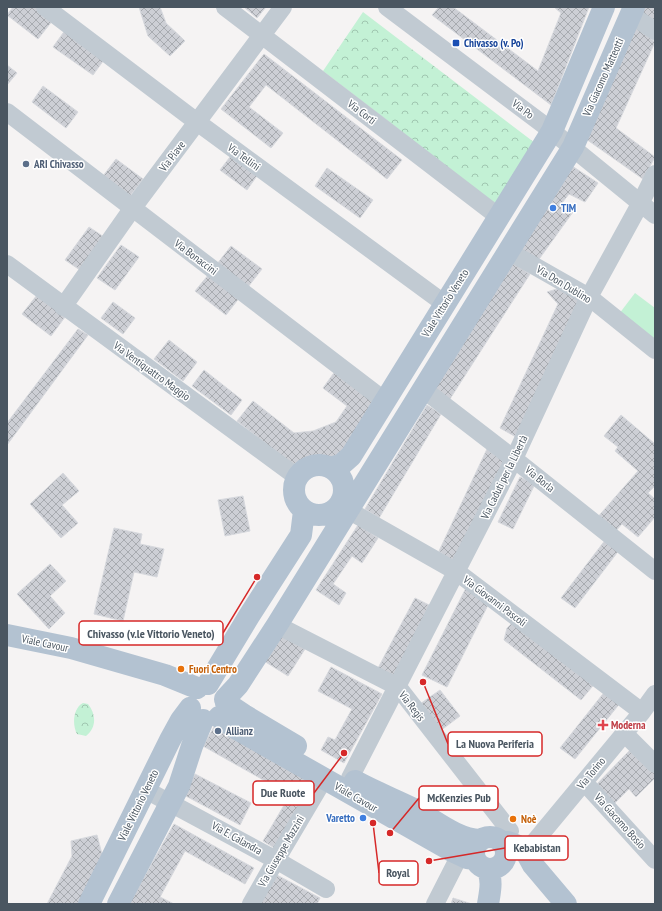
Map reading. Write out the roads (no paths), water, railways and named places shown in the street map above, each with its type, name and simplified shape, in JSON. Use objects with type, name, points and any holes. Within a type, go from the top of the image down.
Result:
[{"type":"main road","points":[[552,131],[604,7]]},
{"type":"main road","name":"Via Giacomo Matteotti","points":[[573,147],[632,11]]},
{"type":"main road","name":"Viale Vittorio Veneto","points":[[331,468],[342,464],[351,456],[552,131]]},
{"type":"main road","points":[[341,510],[343,483],[336,472],[331,468],[324,465],[316,465],[302,471],[297,477],[293,492],[295,499],[304,511],[310,514],[323,515],[341,510],[362,487],[573,147]]},
{"type":"main road","name":"Viale Vittorio Veneto","points":[[94,902],[146,790],[181,720],[238,685],[278,625],[341,510]]},
{"type":"main road","name":"Viale Vittorio Veneto","points":[[118,904],[179,786],[207,703],[249,616],[301,535],[304,511]]},
{"type":"main road","name":"Viale Cavour","points":[[7,635],[71,648],[165,676],[207,703],[234,728],[324,778],[480,858]]},
{"type":"main road","name":"Viale Cavour","points":[[7,648],[69,660],[160,684],[207,703],[244,715],[350,778],[472,840],[480,858]]},
{"type":"main road","points":[[480,858],[506,856],[504,846],[506,836]]},
{"type":"main road","points":[[506,836],[508,842],[516,845],[530,858],[566,904]]},
{"type":"main road","points":[[480,858],[521,862],[530,858]]},
{"type":"main road","points":[[480,858],[490,875],[491,883],[488,904]]},
{"type":"street","name":"Via Tellini","points":[[45,7],[197,122],[444,304]]},
{"type":"street","name":"Via Corti","points":[[225,7],[499,216]]},
{"type":"street","name":"Via Piave","points":[[63,307],[132,209],[284,7]]},
{"type":"street","name":"Via Po","points":[[387,7],[573,147],[655,215]]},
{"type":"street","points":[[632,11],[655,31]]},
{"type":"street","name":"Via Bonaccini","points":[[7,112],[385,401]]},
{"type":"street","name":"Via Caduti per la Libertà","points":[[350,778],[514,459],[589,297],[655,174]]},
{"type":"street","name":"Via Don Dublino","points":[[508,251],[589,297],[655,350]]},
{"type":"street","name":"Via Ventiquattro Maggio","points":[[7,264],[63,307],[297,477]]},
{"type":"street","name":"Via Borla","points":[[423,389],[655,571]]},
{"type":"street","name":"Via Giovanni Pascoli","points":[[341,510],[457,572],[650,706]]},
{"type":"street","name":"Via Regis","points":[[278,625],[398,687],[506,836]]},
{"type":"street","name":"Via Torino","points":[[530,858],[584,782],[624,734],[650,706]]},
{"type":"street","points":[[624,734],[655,764]]},
{"type":"street","name":"Via Giuseppe Mazzini","points":[[251,904],[324,778]]},
{"type":"street","name":"Via Giacomo Bosio","points":[[584,782],[655,860]]},
{"type":"street","name":"Via E. Calandra","points":[[146,790],[171,802],[326,889]]},
{"type":"street","points":[[435,904],[480,858]]},
{"type":"place","name":"Chivasso (v. Po)","points":[[456,43]]},
{"type":"place","name":"ARI Chivasso","points":[[26,164]]},
{"type":"place","name":"TIM","points":[[553,208]]},
{"type":"place","name":"Chivasso (v.le Vittorio Veneto)","points":[[257,577]]},
{"type":"place","name":"Fuori Centro","points":[[181,669]]},
{"type":"place","name":"La Nuova Periferia","points":[[423,682]]},
{"type":"place","name":"Moderna","points":[[603,725]]},
{"type":"place","name":"Allianz","points":[[218,731]]},
{"type":"place","name":"Due Ruote","points":[[344,753]]},
{"type":"place","name":"Varetto","points":[[363,818]]},
{"type":"place","name":"Noè","points":[[513,819]]},
{"type":"place","name":"Royal","points":[[373,823]]},
{"type":"place","name":"McKenzies Pub","points":[[390,833]]},
{"type":"place","name":"Kebabistan","points":[[429,861]]}]
